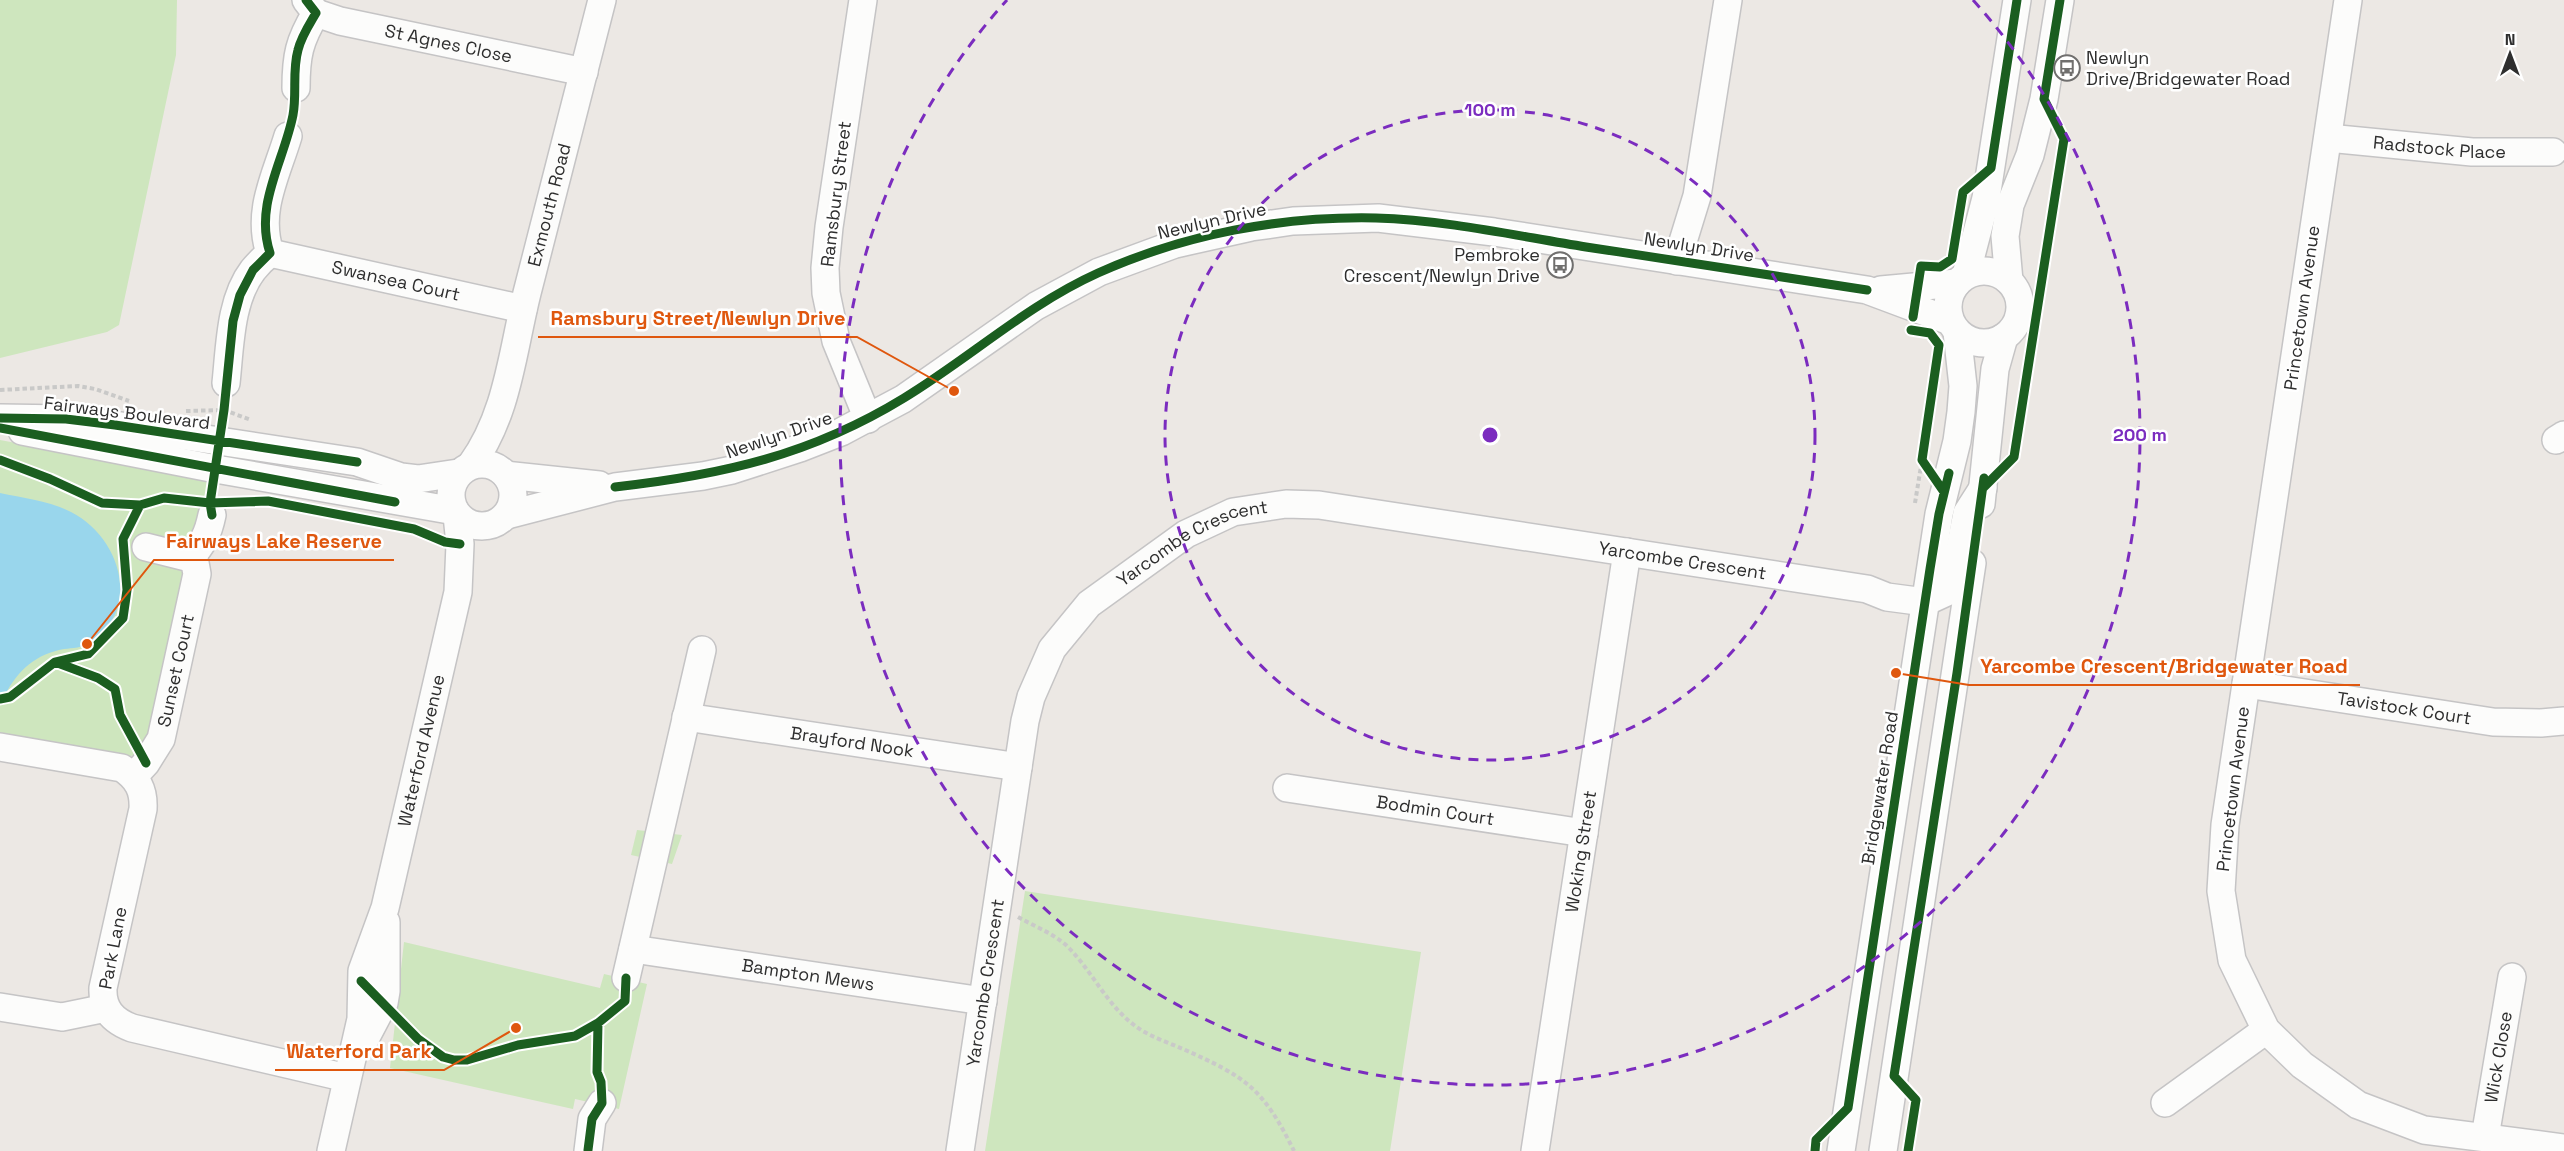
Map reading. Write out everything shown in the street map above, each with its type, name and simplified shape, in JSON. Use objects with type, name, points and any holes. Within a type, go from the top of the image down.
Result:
[{"type":"street","name":"Exmouth Road","points":[[464,469],[485,445],[500,412],[523,309],[602,0]]},
{"type":"street","name":"Ramsbury Street","points":[[863,0],[828,227],[825,268],[828,309],[836,340],[868,419]]},
{"type":"street","points":[[1686,262],[1728,0]]},
{"type":"street","points":[[2004,337],[1985,343],[1965,338],[1953,326],[1948,298],[1961,279],[1986,198],[2017,0]]},
{"type":"street","points":[[2009,281],[2005,236],[2010,205],[2030,155],[2044,99],[2060,0]]},
{"type":"street","name":"Princetown Avenue","points":[[2348,0],[2226,825],[2221,891],[2232,960],[2266,1030],[2302,1065],[2358,1105],[2424,1130],[2564,1149]]},
{"type":"street","name":"St Agnes Close","points":[[296,88],[298,50],[311,7],[340,21],[584,72]]},
{"type":"street","points":[[226,383],[233,321],[240,295],[253,270],[270,253],[263,228],[265,209],[288,136]]},
{"type":"street","name":"Radstock Place","points":[[2328,138],[2472,152],[2553,152]]},
{"type":"street","name":"Newlyn Drive","points":[[500,520],[615,487],[703,476],[743,467],[800,448],[868,419],[936,378],[1002,329],[1068,288],[1099,272],[1161,249],[1251,227],[1334,218],[1416,221],[1867,290],[1953,326]]},
{"type":"street","name":"Swansea Court","points":[[270,253],[523,309]]},
{"type":"street","points":[[1883,1151],[1983,488],[1995,369],[2004,337],[2017,320],[2020,310],[2019,299],[2009,281],[2000,274],[1977,271],[1961,279]]},
{"type":"street","name":"Newlyn Drive","points":[[1867,290],[1961,279]]},
{"type":"street","name":"Bridgewater Road","points":[[1841,1151],[1930,569],[1961,412],[1963,386],[1953,326]]},
{"type":"street","name":"Exmouth Road","points":[[500,412],[503,472]]},
{"type":"street","name":"Fairways Boulevard","points":[[0,418],[66,419],[220,441],[357,462],[401,477],[418,479],[464,469]]},
{"type":"street","name":"Fairways Boulevard","points":[[0,428],[456,513]]},
{"type":"street","points":[[481,463],[503,472],[512,484],[513,495],[500,520],[474,526],[456,513],[450,492],[464,469],[481,463]]},
{"type":"street","name":"Newlyn Drive","points":[[503,472],[615,487]]},
{"type":"street","points":[[1925,602],[1941,596],[1953,585],[1967,513],[1983,488]]},
{"type":"street","name":"Yarcombe Crescent","points":[[960,1151],[1030,697],[1052,649],[1089,604],[1186,534],[1233,512],[1286,504],[1319,505],[1867,590],[1887,597],[1925,602]]},
{"type":"street","name":"Waterford Avenue","points":[[331,1151],[361,1019],[362,971],[385,908],[458,592],[460,544],[456,513]]},
{"type":"street","points":[[146,547],[190,558],[203,545],[208,535],[212,515]]},
{"type":"street","name":"Waterford Avenue","points":[[458,592],[500,520]]},
{"type":"street","name":"Woking Street","points":[[1535,1151],[1627,552]]},
{"type":"street","name":"Sunset Court","points":[[134,776],[155,750],[165,726],[196,583],[195,563],[190,558]]},
{"type":"street","name":"Yarcombe Crescent","points":[[1867,590],[1893,587],[1913,580],[1930,569]]},
{"type":"street","points":[[626,978],[702,650]]},
{"type":"street","name":"Tavistock Court","points":[[2246,684],[2493,722],[2564,721]]},
{"type":"street","name":"Brayford Nook","points":[[686,717],[1018,767]]},
{"type":"street","points":[[0,747],[111,765],[122,768],[134,776]]},
{"type":"street","name":"Park Lane","points":[[134,776],[144,796],[143,809],[105,976],[103,998],[106,1008],[121,1024],[132,1028],[350,1069]]},
{"type":"street","name":"Bodmin Court","points":[[1287,788],[1584,833]]},
{"type":"street","name":"Bampton Mews","points":[[633,949],[983,1001]]},
{"type":"street","name":"Wick Close","points":[[2485,1137],[2512,976]]},
{"type":"street","points":[[0,1007],[62,1017],[106,1008]]},
{"type":"street","points":[[2165,1104],[2266,1030]]},
{"type":"street","points":[[588,1151],[592,1119],[602,1103]]},
{"type":"path","points":[[220,441],[226,383]]},
{"type":"path","points":[[1914,505],[1923,448]]},
{"type":"path","points":[[1922,460],[1944,492]]},
{"type":"path","points":[[1015,928],[1018,905]]},
{"type":"path","points":[[1017,917],[1045,931],[1065,945],[1118,1011],[1136,1027],[1233,1072],[1250,1084],[1264,1098],[1279,1120],[1294,1151]]},
{"type":"green space","points":[[0,0],[177,0],[176,55],[119,325],[107,332],[0,358]]},
{"type":"green space","points":[[0,440],[210,479],[204,511],[190,539],[181,543],[180,569],[185,577],[152,739],[138,754],[125,757],[0,737]]},
{"type":"green space","points":[[637,830],[682,835],[672,864],[631,855]]},
{"type":"green space","points":[[1025,891],[1421,952],[1390,1151],[985,1151]]},
{"type":"green space","points":[[404,942],[600,988],[604,974],[647,984],[619,1109],[575,1099],[573,1109],[390,1068]]},
{"type":"water","points":[[0,493],[54,505],[88,523],[113,555],[119,574],[120,593],[116,611],[106,628],[90,643],[81,647],[54,651],[36,659],[22,671],[5,695],[0,695]]},
{"type":"cycle path","points":[[0,460],[50,479],[102,503],[140,505],[164,498],[210,503],[224,410],[233,321],[240,295],[253,270],[270,253],[266,235],[268,200],[293,115],[298,50],[316,13],[306,0]]},
{"type":"cycle path","points":[[1913,317],[1921,266],[1940,267],[1952,259],[1963,192],[1991,168],[2017,0]]},
{"type":"cycle path","points":[[1983,488],[2014,457],[2064,139],[2044,99],[2060,0]]},
{"type":"cycle path","points":[[615,487],[729,469],[800,448],[835,434],[904,398],[1047,300],[1098,273],[1131,259],[1199,238],[1269,224],[1340,218],[1402,219],[1481,229],[1867,290]]},
{"type":"cycle path","points":[[1911,330],[1930,333],[1939,345],[1922,460],[1944,492]]},
{"type":"cycle path","points":[[0,418],[66,419],[115,425],[357,462]]},
{"type":"cycle path","points":[[0,428],[395,502]]},
{"type":"cycle path","points":[[1815,1151],[1816,1140],[1848,1108],[1930,569],[1939,514],[1949,473]]},
{"type":"cycle path","points":[[1908,1151],[1916,1100],[1894,1076],[1957,673],[1984,478]]},
{"type":"cycle path","points":[[212,515],[210,503],[268,501],[414,529],[445,542],[460,544]]},
{"type":"cycle path","points":[[0,699],[10,697],[55,662],[88,654],[123,618],[127,590],[123,539],[140,505]]},
{"type":"cycle path","points":[[55,662],[98,678],[115,689],[120,715],[146,763]]},
{"type":"cycle path","points":[[361,981],[418,1039],[443,1057],[467,1060],[518,1045],[575,1036],[598,1023],[625,1001],[626,978]]},
{"type":"cycle path","points":[[588,1150],[592,1119],[602,1103],[601,1082],[597,1072],[598,1023]]},
{"type":"place","name":"Newlyn Drive/Bridgewater Road","points":[[2067,68]]},
{"type":"place","name":"Pembroke Crescent/Newlyn Drive","points":[[1560,265]]},
{"type":"place","name":"Ramsbury Street/Newlyn Drive","points":[[954,391]]},
{"type":"place","name":"Fairways Lake Reserve","points":[[87,644]]},
{"type":"place","name":"Yarcombe Crescent/Bridgewater Road","points":[[1896,673]]},
{"type":"place","name":"Waterford Park","points":[[516,1028]]}]
